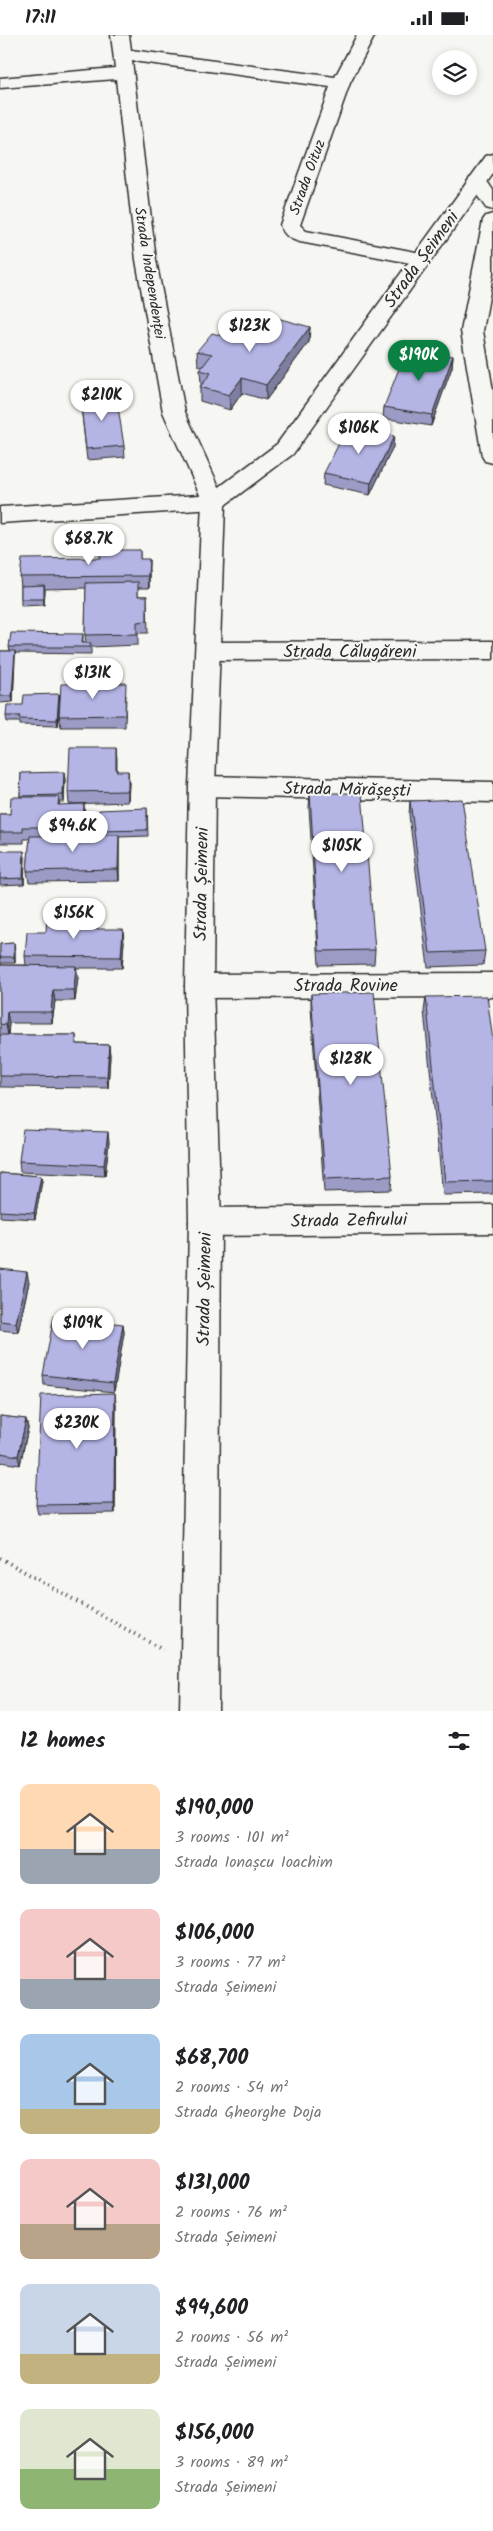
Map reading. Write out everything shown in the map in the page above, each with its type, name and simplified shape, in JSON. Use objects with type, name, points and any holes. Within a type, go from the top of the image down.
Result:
[{"type":"street","name":"Strada Oituz","points":[[366,35],[341,83],[290,225],[293,232],[300,236],[421,259]]},
{"type":"street","points":[[0,83],[123,54],[341,83]]},
{"type":"street","name":"Strada Independenței","points":[[123,54],[146,260],[174,412],[214,501]]},
{"type":"street","points":[[485,171],[493,204]]},
{"type":"street","name":"Strada Șeimeni","points":[[199,1711],[205,1222],[199,986],[202,786],[214,501],[284,449],[485,171]]},
{"type":"street","points":[[493,220],[472,331],[493,456]]},
{"type":"street","points":[[0,515],[214,501]]},
{"type":"street","name":"Strada Călugăreni","points":[[208,651],[493,650]]},
{"type":"street","name":"Strada Mărășești","points":[[202,786],[493,792]]},
{"type":"street","name":"Strada Rovine","points":[[199,986],[493,985]]},
{"type":"street","name":"Strada Zefirului","points":[[205,1222],[493,1219]]},
{"type":"path","points":[[0,1558],[200,1671]]},
{"type":"building","points":[[258,313],[310,327],[266,385],[242,378],[229,395],[200,387],[211,373],[200,370],[212,354],[197,351],[212,333],[237,340]]},
{"type":"building","points":[[407,348],[453,356],[432,415],[384,407]]},
{"type":"building","points":[[116,394],[124,446],[86,449],[80,397]]},
{"type":"building","points":[[348,426],[394,436],[371,483],[324,473]]},
{"type":"building","points":[[100,550],[140,550],[140,559],[149,559],[148,576],[20,577],[22,559],[100,558]]},
{"type":"building","points":[[138,582],[138,596],[147,596],[147,621],[137,622],[137,634],[85,635],[86,583]]},
{"type":"building","points":[[44,585],[44,599],[21,599],[21,586]]},
{"type":"building","points":[[11,633],[83,634],[82,643],[91,643],[90,647],[9,647]]},
{"type":"building","points":[[0,651],[15,651],[12,696],[0,696]]},
{"type":"building","points":[[126,683],[125,715],[59,716],[61,684]]},
{"type":"building","points":[[59,694],[57,720],[19,719],[20,716],[6,716],[7,705],[23,705],[24,695]]},
{"type":"building","points":[[70,748],[116,748],[116,771],[128,771],[128,791],[68,792]]},
{"type":"building","points":[[64,772],[63,795],[20,796],[21,773]]},
{"type":"building","points":[[310,793],[362,793],[375,950],[319,951]]},
{"type":"building","points":[[11,797],[59,797],[58,805],[84,804],[83,827],[23,827],[23,832],[0,832],[0,814],[10,814]]},
{"type":"building","points":[[462,799],[485,951],[430,953],[410,801]]},
{"type":"building","points":[[147,808],[147,830],[99,831],[99,810]]},
{"type":"building","points":[[119,835],[118,869],[27,871],[30,836]]},
{"type":"building","points":[[0,851],[24,851],[23,878],[0,879]]},
{"type":"building","points":[[47,917],[89,917],[88,929],[123,929],[121,957],[25,956],[27,932],[46,932]]},
{"type":"building","points":[[14,943],[14,957],[0,957],[0,944]]},
{"type":"building","points":[[0,965],[76,966],[74,990],[53,990],[51,1012],[7,1012],[6,1025],[0,1024]]},
{"type":"building","points":[[374,992],[392,1176],[325,1179],[311,994]]},
{"type":"building","points":[[487,996],[493,1041],[493,1181],[445,1182],[426,997]]},
{"type":"building","points":[[0,1035],[76,1035],[76,1044],[109,1045],[107,1077],[0,1076]]},
{"type":"building","points":[[23,1129],[108,1132],[104,1165],[19,1161]]},
{"type":"building","points":[[0,1173],[41,1176],[34,1213],[0,1211]]},
{"type":"building","points":[[0,1269],[27,1272],[16,1323],[0,1321]]},
{"type":"building","points":[[54,1316],[123,1324],[113,1383],[43,1375]]},
{"type":"building","points":[[115,1393],[114,1504],[36,1505],[41,1395]]},
{"type":"building","points":[[0,1416],[26,1419],[18,1456],[0,1453]]}]
